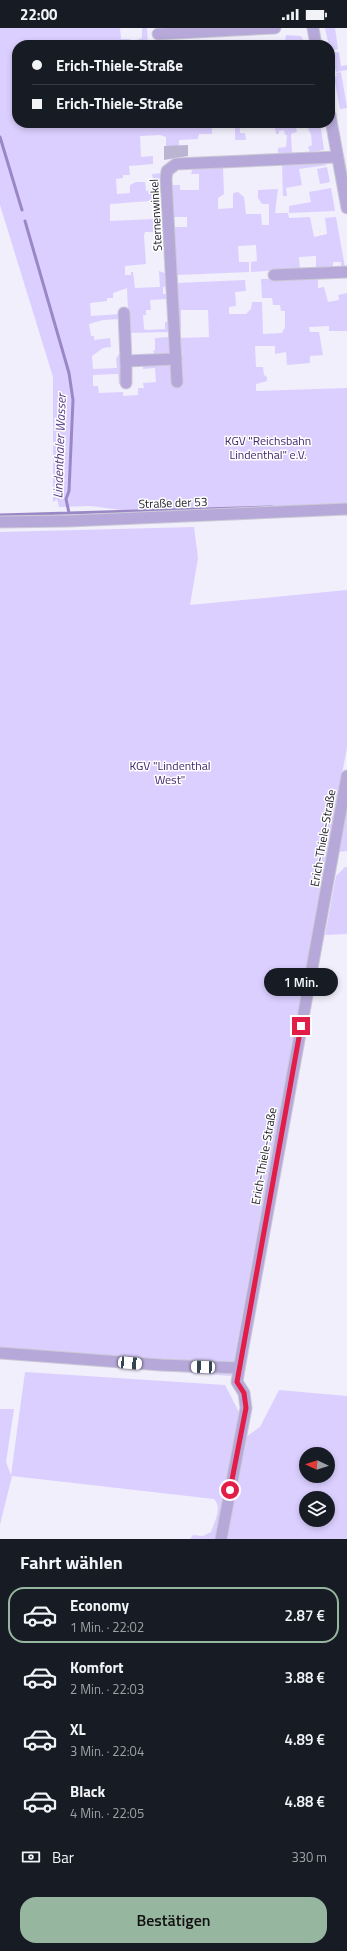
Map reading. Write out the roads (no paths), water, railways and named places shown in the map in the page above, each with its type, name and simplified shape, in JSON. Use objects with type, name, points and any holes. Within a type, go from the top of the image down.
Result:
[{"type":"street","points":[[157,31],[275,28]]},
{"type":"street","points":[[313,28],[315,40]]},
{"type":"street","points":[[332,128],[337,157],[344,173],[347,208]]},
{"type":"street","name":"Sternenwinkel","points":[[177,382],[166,179],[167,171],[176,164],[337,157]]},
{"type":"street","points":[[274,275],[347,272]]},
{"type":"street","points":[[124,313],[126,383]]},
{"type":"street","points":[[126,361],[176,359]]},
{"type":"street","name":"Straße der 53","points":[[0,522],[69,521],[347,509]]},
{"type":"street","name":"Erich-Thiele-Straße","points":[[221,1539],[246,1408],[244,1393],[237,1382],[239,1368],[347,776]]},
{"type":"street","points":[[0,1353],[161,1365],[239,1368]]},
{"type":"waterway","name":"Lindenthaler Wasser","points":[[0,137],[22,210]]},
{"type":"waterway","name":"Lindenthaler Wasser","points":[[0,515],[69,513],[66,499],[69,491],[73,400],[69,373],[25,221]]},
{"type":"waterway","points":[[69,513],[272,507]]},
{"type":"park label","name":"KGV \"Reichsbahn Lindenthal\" e.V.","points":[[268,448]]},
{"type":"park label","name":"KGV \"Lindenthal West\"","points":[[170,773]]}]
